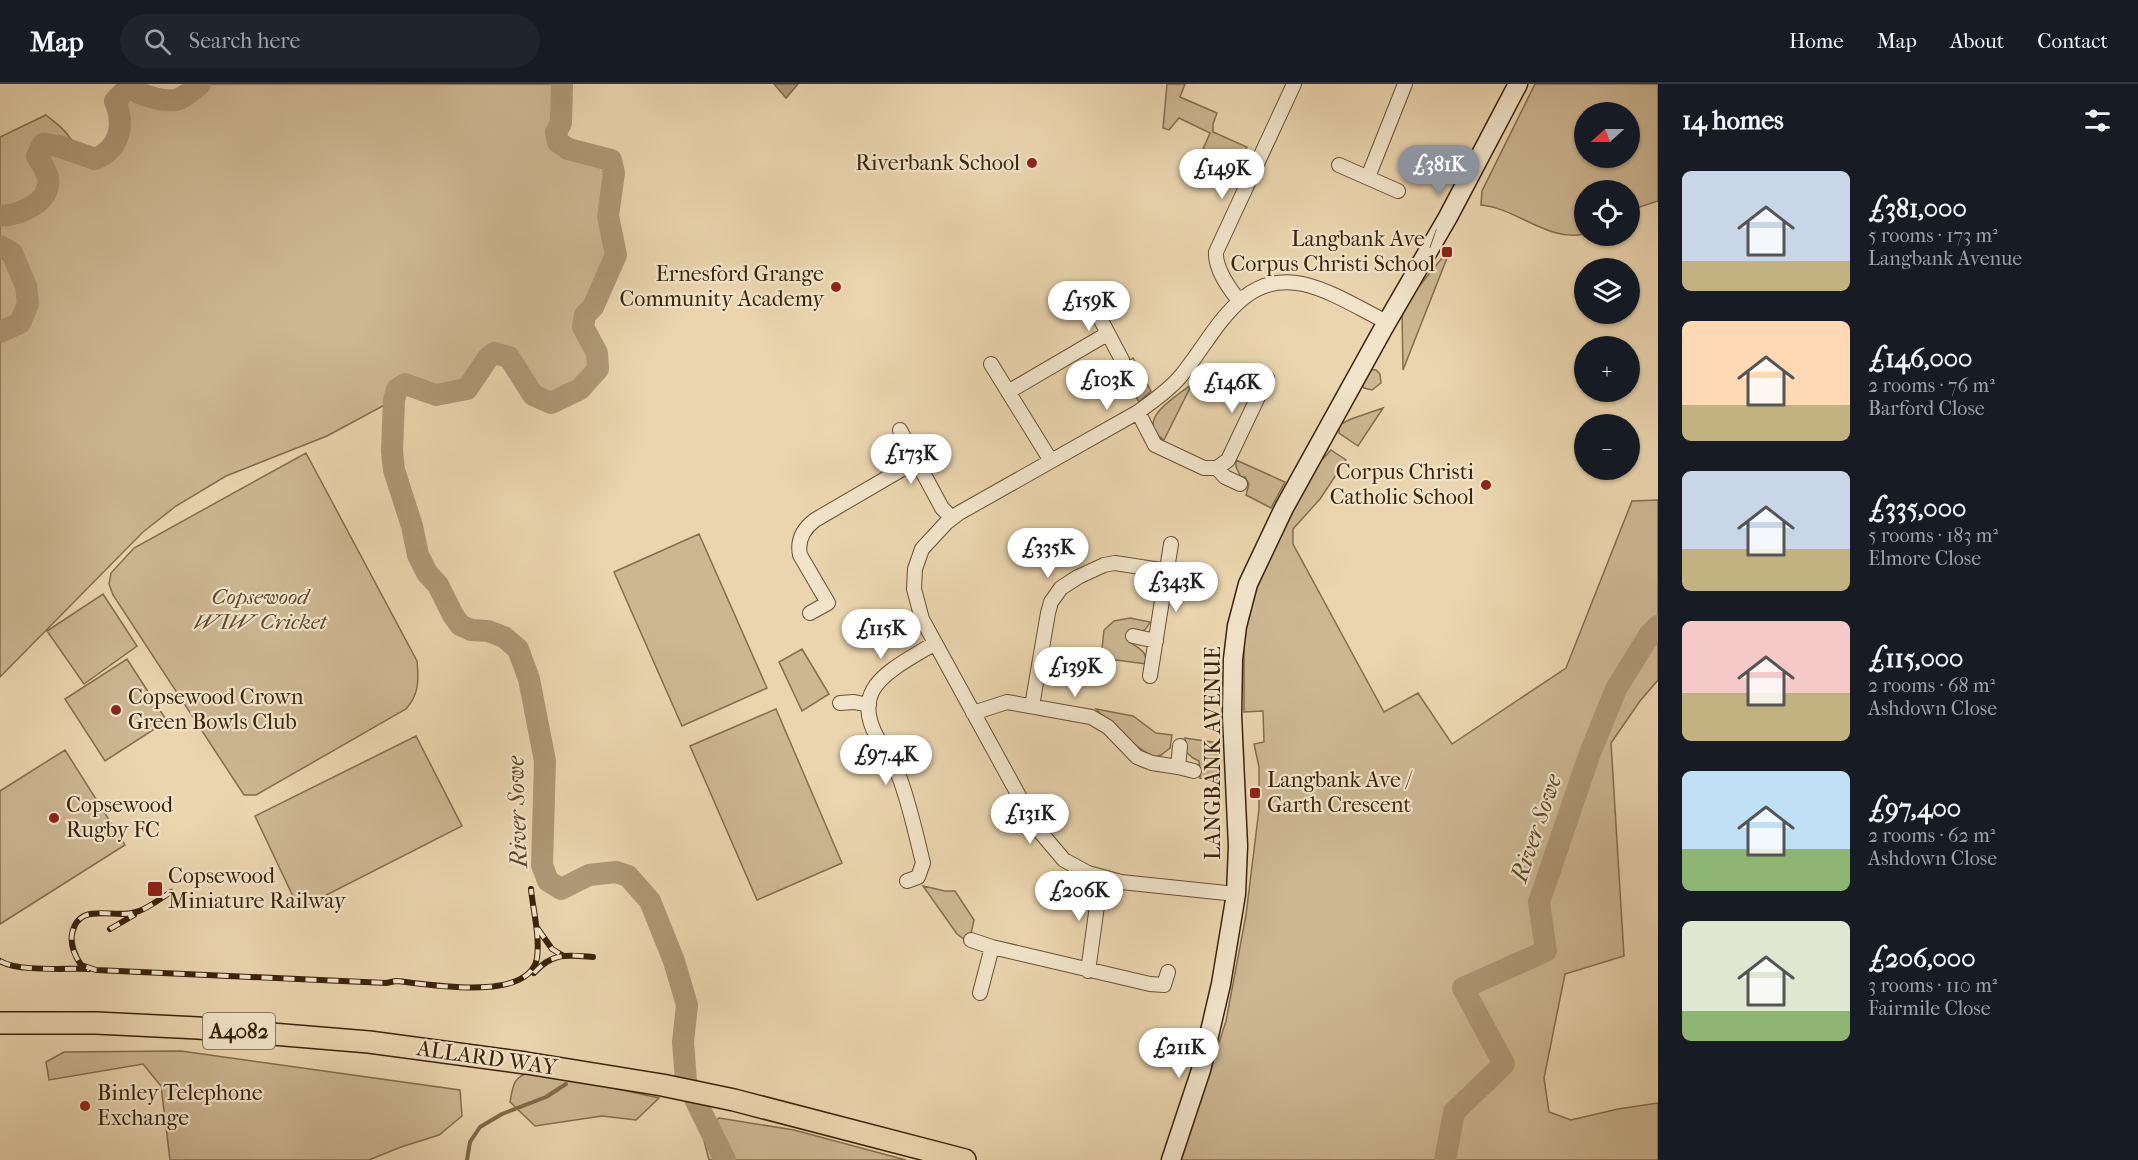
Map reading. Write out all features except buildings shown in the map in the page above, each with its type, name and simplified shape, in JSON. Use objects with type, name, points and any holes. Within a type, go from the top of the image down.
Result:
[{"type":"main road","name":"ALLARD WAY","points":[[0,1023],[96,1023],[198,1028],[357,1041],[478,1056],[662,1085],[734,1100],[965,1160]]},
{"type":"street","points":[[1242,298],[1236,297],[1224,277],[1217,264],[1216,252],[1294,84]]},
{"type":"street","points":[[1368,177],[1405,84]]},
{"type":"street","name":"LANGBANK AVENUE","points":[[1171,1160],[1201,1070],[1221,984],[1236,894],[1239,846],[1232,715],[1233,659],[1237,626],[1248,584],[1284,507],[1448,217],[1518,84]]},
{"type":"street","points":[[1339,165],[1398,191]]},
{"type":"street","points":[[1236,894],[1121,882],[1101,877],[1071,865],[1043,837],[934,643],[918,610],[914,589],[915,569],[922,549],[952,518],[1138,412],[1173,385],[1222,319],[1242,298],[1265,285],[1289,282],[1302,284],[1334,295],[1387,322]]},
{"type":"street","points":[[1085,290],[1122,360]]},
{"type":"street","points":[[1008,392],[1107,334]]},
{"type":"street","points":[[991,364],[1051,461]]},
{"type":"street","points":[[1138,412],[1155,445],[1204,468],[1217,468],[1228,460],[1267,378]]},
{"type":"street","points":[[900,430],[942,508],[952,518]]},
{"type":"street","points":[[810,613],[828,603],[800,555],[800,536],[815,520],[916,461]]},
{"type":"street","points":[[1217,468],[1225,477],[1240,484]]},
{"type":"street","points":[[1150,676],[1171,544]]},
{"type":"street","points":[[1032,706],[1047,613],[1051,602],[1061,588],[1078,577],[1110,563],[1167,571]]},
{"type":"street","points":[[1133,636],[1156,641]]},
{"type":"street","points":[[907,881],[918,877],[923,863],[900,778],[873,728],[869,705],[873,691],[879,682],[934,643]]},
{"type":"street","points":[[840,703],[854,702],[869,705]]},
{"type":"street","points":[[973,713],[1007,702],[1092,717],[1108,727],[1137,757],[1152,763],[1194,771]]},
{"type":"street","points":[[1178,767],[1180,746]]},
{"type":"street","points":[[1088,971],[1101,877]]},
{"type":"street","points":[[971,940],[1088,971],[1150,984],[1167,984]]},
{"type":"street","points":[[980,993],[992,947]]},
{"type":"green space","points":[[200,84],[562,84],[561,123],[556,132],[558,142],[568,149],[611,160],[614,173],[609,215],[616,255],[593,307],[585,315],[583,327],[597,353],[598,369],[580,389],[551,403],[533,395],[509,357],[494,353],[488,358],[467,389],[436,395],[405,384],[397,389],[394,400],[327,436],[226,476],[176,506],[143,532],[0,677],[0,137],[46,115],[62,128],[85,156],[98,157],[107,153],[117,143],[119,122],[115,101],[129,87],[151,97],[176,100]]},
{"type":"green space","points":[[1167,84],[1185,84],[1180,97],[1217,113],[1213,132],[1247,147],[1229,182],[1196,165],[1210,133],[1179,118],[1169,130],[1163,128]]},
{"type":"green space","points":[[1535,84],[1658,84],[1658,201],[1640,207],[1640,180],[1574,180],[1574,235],[1571,235],[1545,229],[1494,207],[1481,205],[1482,191]]},
{"type":"green space","points":[[1442,258],[1447,258],[1403,370],[1402,313],[1416,290]]},
{"type":"green space","points":[[1133,358],[1151,391],[1139,402],[1120,367]]},
{"type":"green space","points":[[1368,369],[1376,370],[1380,374],[1381,383],[1372,390],[1364,388],[1360,382]]},
{"type":"green space","points":[[1192,384],[1164,440],[1153,425],[1155,417],[1160,409]]},
{"type":"green space","points":[[1383,408],[1358,446],[1339,433],[1339,425]]},
{"type":"green space","points":[[1331,450],[1346,460],[1320,499],[1293,529],[1293,544],[1384,712],[1418,693],[1452,744],[1566,668],[1632,501],[1658,500],[1658,680],[1640,701],[1611,743],[1624,956],[1565,974],[1544,1078],[1549,1112],[1571,1120],[1658,1103],[1658,1160],[1181,1160],[1226,1021],[1246,915],[1259,809],[1259,767],[1254,744],[1264,742],[1263,711],[1244,712],[1244,637],[1256,587],[1280,531],[1318,464]]},
{"type":"green space","name":"Copsewood WIW Cricket","points":[[306,453],[417,661],[417,687],[406,709],[256,795],[244,795],[113,595],[109,584],[111,573],[134,548]]},
{"type":"green space","points":[[1236,460],[1285,482],[1271,508],[1246,495],[1249,484],[1245,477],[1241,477],[1236,467]]},
{"type":"green space","points":[[699,534],[767,688],[682,726],[614,572]]},
{"type":"green space","points":[[103,594],[137,646],[84,684],[47,631]]},
{"type":"green space","points":[[1130,618],[1150,622],[1144,630],[1134,632],[1131,643],[1143,651],[1146,664],[1101,658],[1104,630],[1114,621]]},
{"type":"green space","points":[[802,649],[829,694],[802,711],[779,662]]},
{"type":"green space","name":"Copsewood Crown Green Bowls Club","points":[[127,659],[167,721],[105,761],[65,699]]},
{"type":"green space","points":[[776,709],[842,863],[757,900],[690,746]]},
{"type":"green space","points":[[1096,709],[1133,716],[1156,733],[1172,735],[1170,748],[1154,757],[1130,741]]},
{"type":"green space","points":[[416,736],[462,826],[299,909],[255,816]]},
{"type":"green space","points":[[1185,738],[1218,743],[1218,780],[1200,778],[1199,761],[1186,752]]},
{"type":"green space","name":"Copsewood Rugby FC","points":[[65,750],[125,845],[0,924],[0,791]]},
{"type":"green space","points":[[923,886],[955,891],[974,920],[969,943],[957,934]]},
{"type":"green space","points":[[181,1051],[460,1090],[462,1116],[439,1135],[369,1160],[170,1160],[161,1086],[143,1064],[49,1080],[46,1062],[64,1052]]},
{"type":"green space","points":[[534,1071],[659,1098],[636,1120],[602,1116],[535,1126],[510,1102],[512,1090],[518,1078]]},
{"type":"green space","points":[[719,1118],[794,1130],[906,1160],[709,1160],[701,1129]]},
{"type":"shaded area","points":[[774,84],[798,84],[786,98]]},
{"type":"waterway","name":"River Sowe","points":[[0,216],[25,210],[40,201],[45,194],[48,178],[37,156],[43,144],[58,146],[95,159],[110,149],[115,143],[120,127],[115,101],[129,87],[151,97],[176,100],[200,84]]},
{"type":"waterway","name":"River Sowe","points":[[562,84],[561,123],[556,132],[558,142],[568,149],[611,160],[614,173],[608,216],[616,255],[593,307],[585,315],[583,327],[597,353],[598,369],[580,389],[551,403],[533,395],[509,357],[494,353],[488,358],[467,389],[436,395],[405,384],[397,389],[394,400],[392,451],[394,470],[412,526],[418,555],[427,573],[438,585],[453,615],[460,625],[471,630],[488,631],[504,637],[518,649],[529,679],[545,761],[542,865],[548,881],[561,889],[589,875],[616,872],[628,876],[650,901],[674,961],[687,1005],[683,1042],[686,1081],[725,1160]]},
{"type":"waterway","name":"River Sowe","points":[[0,246],[12,253],[26,286],[28,304],[20,323],[0,332]]},
{"type":"waterway","name":"River Sowe","points":[[1445,1160],[1454,1112],[1504,1064],[1463,988],[1546,951],[1539,902],[1590,753],[1616,689],[1650,634],[1658,626]]},
{"type":"waterway","points":[[467,1160],[470,1142],[480,1127],[502,1114],[546,1097],[566,1084]]},
{"type":"railway","points":[[171,892],[139,911],[119,914],[99,913],[82,917],[76,923],[72,934],[74,951],[81,965],[96,970],[386,983],[396,981],[476,988],[497,986],[516,981],[530,972],[537,958],[537,932],[531,889]]},
{"type":"railway","points":[[110,929],[134,915]]},
{"type":"railway","points":[[538,929],[552,949],[562,955]]},
{"type":"railway","points":[[534,973],[548,961],[561,956],[593,957]]},
{"type":"railway","points":[[0,961],[18,967],[89,969]]},
{"type":"place","name":"Riverbank School","points":[[1032,163]]},
{"type":"place","name":"Langbank Ave / Corpus Christi School","points":[[1447,252]]},
{"type":"place","name":"Ernesford Grange Community Academy","points":[[836,287]]},
{"type":"place","name":"Corpus Christi Catholic School","points":[[1486,485]]},
{"type":"place","name":"Copsewood Crown Green Bowls Club","points":[[116,710]]},
{"type":"place","name":"Langbank Ave / Garth Crescent","points":[[1255,793]]},
{"type":"place","name":"Copsewood Rugby FC","points":[[54,818]]},
{"type":"place","name":"Copsewood Miniature Railway","points":[[155,889]]},
{"type":"place","name":"Binley Telephone Exchange","points":[[85,1106]]}]
